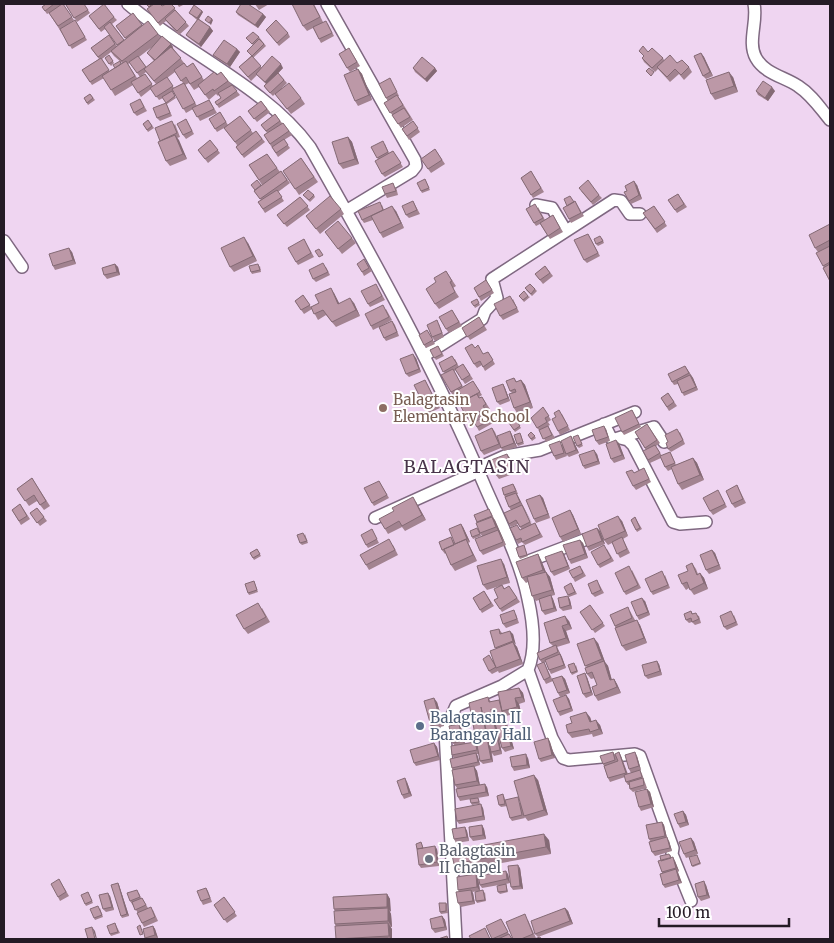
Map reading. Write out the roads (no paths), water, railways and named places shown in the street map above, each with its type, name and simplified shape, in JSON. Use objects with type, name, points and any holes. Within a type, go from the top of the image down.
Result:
[{"type":"street","points":[[128,4],[154,26],[280,114],[310,147],[460,425],[518,566],[528,597],[532,628],[533,655],[528,670],[559,755],[569,760],[635,754],[640,756],[661,810],[673,848],[672,854],[691,901]]},
{"type":"street","points":[[327,4],[415,160],[416,166],[412,171],[346,211]]},
{"type":"street","points":[[754,4],[753,41],[756,58],[766,69],[798,85],[810,95],[830,120]]},
{"type":"street","points":[[423,356],[482,320],[485,311],[497,298],[492,279],[614,200],[621,201],[630,214],[640,214]]},
{"type":"street","points":[[536,205],[552,208],[566,231]]},
{"type":"street","points":[[4,241],[22,267]]},
{"type":"street","points":[[375,518],[505,456],[540,450],[635,412]]},
{"type":"street","points":[[604,424],[611,438],[628,440],[633,445],[673,522],[680,524],[706,522]]},
{"type":"street","points":[[620,438],[654,426],[664,442]]},
{"type":"street","points":[[518,566],[584,540]]},
{"type":"street","points":[[456,939],[445,731],[456,706],[502,686],[528,670]]},
{"type":"place","name":"Balagtasin Elementary School","points":[[383,408]]},
{"type":"place","name":"Balagtasin II Barangay Hall","points":[[420,726]]},
{"type":"place","name":"Balagtasin II chapel","points":[[429,859]]},
{"type":"district","name":"BALAGTASIN","points":[[467,466]]}]
